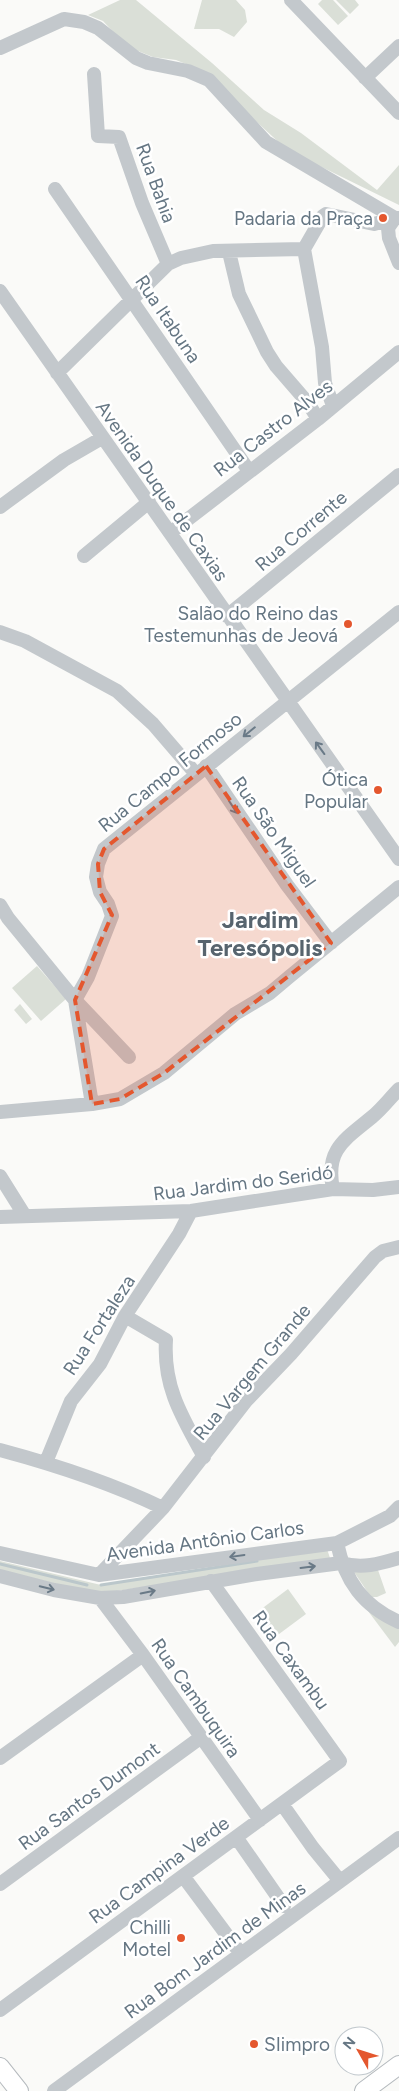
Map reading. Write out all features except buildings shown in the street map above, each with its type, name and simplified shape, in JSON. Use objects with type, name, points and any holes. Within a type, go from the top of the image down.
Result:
[{"type":"main road","points":[[364,2091],[399,2065]]},
{"type":"main road","points":[[0,2067],[19,2091]]},
{"type":"street","points":[[294,1],[399,113]]},
{"type":"street","points":[[0,48],[64,19],[84,22],[98,28],[136,58],[148,63],[188,71],[209,80],[266,142],[397,218]]},
{"type":"street","points":[[365,78],[399,46]]},
{"type":"street","name":"Rua Bahia","points":[[94,74],[98,136],[119,137],[142,203],[168,264]]},
{"type":"street","name":"Rua Itabuna","points":[[55,189],[249,471]]},
{"type":"street","points":[[333,406],[325,383],[322,347],[304,249],[322,216],[326,214],[374,224],[397,218]]},
{"type":"street","points":[[397,218],[388,228],[389,238],[399,263]]},
{"type":"street","points":[[57,374],[168,264],[180,258],[213,251],[304,249]]},
{"type":"street","points":[[229,252],[239,294],[267,352],[318,418]]},
{"type":"street","name":"Avenida Duque de Caxias","points":[[0,291],[399,859]]},
{"type":"street","name":"Rua Castro Alves","points":[[170,533],[318,418],[399,352]]},
{"type":"street","points":[[0,507],[64,460],[102,438]]},
{"type":"street","name":"Rua Corrente","points":[[228,616],[399,475]]},
{"type":"street","points":[[84,556],[148,502]]},
{"type":"street","name":"Rua Campo Formoso","points":[[75,1000],[88,977],[112,916],[108,904],[100,892],[96,877],[98,864],[104,849],[399,612]]},
{"type":"street","name":"Rua São Miguel","points":[[0,632],[25,641],[117,690],[201,770],[331,943]]},
{"type":"street","points":[[0,1112],[92,1104],[120,1098],[164,1073],[235,1014],[270,992],[399,887]]},
{"type":"street","points":[[0,905],[8,918],[75,1000],[129,1057]]},
{"type":"street","points":[[75,1000],[92,1104]]},
{"type":"street","points":[[333,1189],[330,1167],[339,1146],[399,1089]]},
{"type":"street","points":[[0,1176],[25,1216]]},
{"type":"street","name":"Rua Jardim do Seridó","points":[[0,1216],[191,1211],[333,1189],[373,1190],[399,1187]]},
{"type":"street","name":"Rua Fortaleza","points":[[46,1462],[70,1401],[100,1364],[126,1316],[180,1234],[191,1211]]},
{"type":"street","name":"Rua Vargem Grande","points":[[100,1575],[163,1508],[246,1401],[295,1350],[375,1258],[383,1251],[399,1246]]},
{"type":"street","points":[[126,1316],[166,1340],[164,1362],[172,1396],[204,1457]]},
{"type":"street","points":[[0,1450],[46,1462],[131,1492],[163,1508]]},
{"type":"street","name":"Avenida Antônio Carlos","points":[[0,1553],[100,1575],[337,1543],[390,1516],[399,1507]]},
{"type":"street","points":[[337,1543],[341,1563],[355,1588],[368,1604],[381,1614],[399,1622]]},
{"type":"street","name":"Avenida Antônio Carlos","points":[[0,1576],[54,1590],[100,1598],[123,1597],[211,1581],[341,1563],[352,1566],[366,1566],[399,1558]]},
{"type":"street","name":"Rua Caxambu","points":[[211,1581],[340,1761]]},
{"type":"street","name":"Rua Cambuquira","points":[[100,1598],[143,1655],[200,1738],[260,1820]]},
{"type":"street","points":[[2,1753],[143,1655]]},
{"type":"street","name":"Rua Santos Dumont","points":[[0,1884],[200,1738]]},
{"type":"street","name":"Rua Campina Verde","points":[[0,2010],[340,1761]]},
{"type":"street","points":[[282,1804],[313,1848],[340,1881]]},
{"type":"street","points":[[236,1837],[284,1906]]},
{"type":"street","name":"Rua Bom Jardim de Minas","points":[[54,2091],[399,1838]]},
{"type":"street","points":[[184,1876],[241,1954]]},
{"type":"highlighted area","points":[[206,766],[331,943],[164,1073],[120,1099],[92,1104],[75,1000],[112,915],[100,892],[98,864],[104,849]]},
{"type":"shaded area","points":[[120,0],[136,0],[212,63],[264,110],[301,133],[377,190],[399,165],[399,205],[287,150],[245,111],[213,75],[176,60],[153,57],[133,49],[120,39],[103,21],[88,15]]},
{"type":"shaded area","points":[[202,0],[236,0],[245,10],[247,22],[234,37],[219,29],[194,29]]},
{"type":"shaded area","points":[[322,0],[333,0],[348,16],[338,25],[318,4]]},
{"type":"shaded area","points":[[336,0],[355,0],[359,5],[350,14]]},
{"type":"shaded area","points":[[37,966],[66,999],[41,1021],[12,988]]},
{"type":"shaded area","points":[[20,1004],[32,1019],[26,1024],[14,1010]]},
{"type":"shaded area","points":[[327,1549],[330,1558],[98,1594],[0,1570],[0,1561],[101,1585]]},
{"type":"shaded area","points":[[378,1570],[386,1593],[377,1597],[371,1597],[354,1572]]},
{"type":"shaded area","points":[[288,1589],[306,1614],[271,1640],[252,1616]]},
{"type":"shaded area","points":[[356,1595],[399,1624],[399,1642],[395,1647]]},
{"type":"waterway","points":[[101,1585],[257,1561]]},
{"type":"waterway","points":[[0,1564],[87,1585]]},
{"type":"place","name":"Padaria da Praça","points":[[383,218]]},
{"type":"place","name":"Salão do Reino das Testemunhas de Jeová","points":[[348,624]]},
{"type":"place","name":"Ótica Popular","points":[[378,790]]},
{"type":"place","name":"Chilli Motel","points":[[181,1938]]},
{"type":"place","name":"SIimpro","points":[[254,2044]]},
{"type":"district","name":"Jardim Teresópolis","points":[[260,933]]}]
